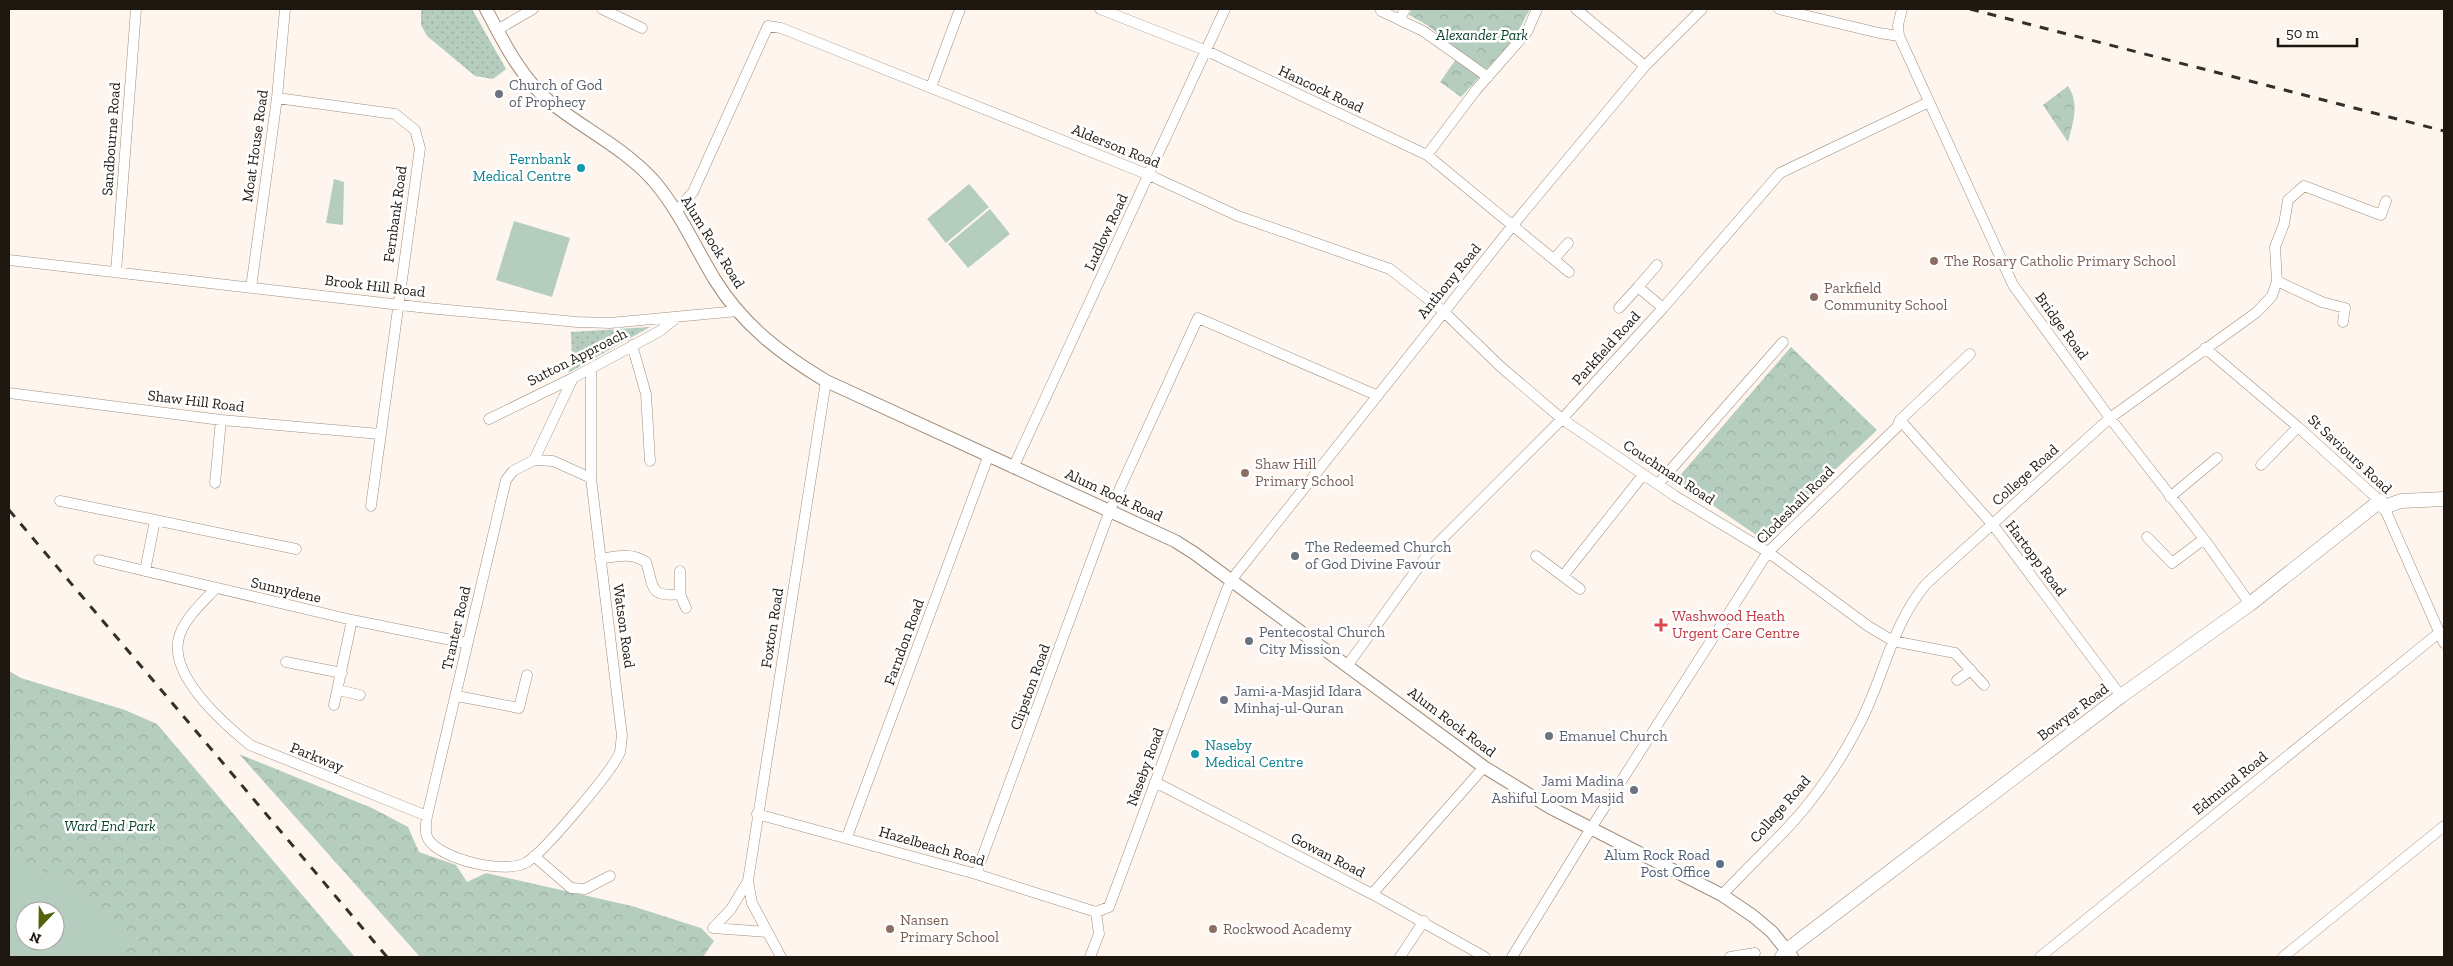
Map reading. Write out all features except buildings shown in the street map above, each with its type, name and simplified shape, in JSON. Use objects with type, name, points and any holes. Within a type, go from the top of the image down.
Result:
[{"type":"main road","points":[[2382,504],[2444,499]]},
{"type":"main road","name":"Bowyer Road","points":[[1787,955],[2120,696],[2250,604],[2382,504]]},
{"type":"street","name":"Sandbourne Road","points":[[116,272],[136,9]]},
{"type":"street","name":"Moat House Road","points":[[251,288],[278,98],[286,9]]},
{"type":"street","name":"Alum Rock Road","points":[[486,9],[497,30],[533,86],[563,112],[623,152],[652,180],[676,212],[716,282],[738,311],[760,336],[797,364],[826,381],[1174,541],[1519,791],[1722,895],[1754,916],[1772,932],[1787,955]]},
{"type":"street","points":[[497,30],[533,9]]},
{"type":"street","points":[[602,9],[642,28]]},
{"type":"street","points":[[931,87],[960,9]]},
{"type":"street","name":"Hancock Road","points":[[1100,9],[1207,51],[1427,155],[1514,224],[1569,272]]},
{"type":"street","name":"Ludlow Road","points":[[1013,468],[1226,9]]},
{"type":"street","points":[[1400,19],[1404,9]]},
{"type":"street","points":[[1427,155],[1488,77],[1527,32],[1538,9]]},
{"type":"street","points":[[1576,9],[1645,66]]},
{"type":"street","name":"Anthony Road","points":[[1231,582],[1376,395],[1514,224],[1645,66],[1702,9]]},
{"type":"street","points":[[1779,9],[1899,36]]},
{"type":"street","name":"Bridge Road","points":[[1902,9],[1898,25],[1899,36],[2013,285],[2110,418],[2204,539],[2250,604]]},
{"type":"street","points":[[1381,12],[1423,31],[1488,77]]},
{"type":"street","name":"Alderson Road","points":[[676,212],[693,192],[768,26],[781,28],[1149,175],[1238,216],[1390,269],[1443,311]]},
{"type":"street","name":"Fernbank Road","points":[[278,98],[395,114],[416,130],[420,148],[397,304],[372,506]]},
{"type":"street","name":"Parkfield Road","points":[[1347,666],[1430,551],[1562,419],[1663,308],[1780,173],[1929,102]]},
{"type":"street","points":[[2343,322],[2346,308],[2322,302],[2277,281],[2275,247],[2284,224],[2288,200],[2304,186],[2381,215],[2386,201]]},
{"type":"street","points":[[1554,259],[1568,243]]},
{"type":"street","name":"Brook Hill Road","points":[[9,260],[397,304],[577,322],[610,323],[738,311]]},
{"type":"street","points":[[1619,308],[1657,265]]},
{"type":"street","name":"College Road","points":[[1722,895],[1793,822],[1841,758],[1874,696],[1892,641],[1910,603],[1926,584],[2110,418],[2204,348],[2257,312],[2272,296],[2277,281]]},
{"type":"street","points":[[1638,287],[1663,308]]},
{"type":"street","name":"Couchman Road","points":[[1443,311],[1501,367],[1562,419],[1643,475],[1768,552],[1868,626],[1892,641]]},
{"type":"street","name":"Sutton Approach","points":[[489,418],[573,378],[660,331],[676,318]]},
{"type":"street","name":"Clipston Road","points":[[976,874],[1110,510],[1198,318],[1376,395]]},
{"type":"street","points":[[1658,484],[1783,342]]},
{"type":"street","points":[[632,345],[646,394],[650,461]]},
{"type":"street","name":"St Saviours Road","points":[[2204,348],[2298,427],[2382,504],[2444,643]]},
{"type":"street","name":"Clodeshall Road","points":[[1512,957],[1768,552],[1897,427],[1900,420],[1970,354]]},
{"type":"street","name":"Watson Road","points":[[534,856],[609,771],[620,752],[622,736],[620,706],[591,478],[591,368]]},
{"type":"street","points":[[573,378],[534,460],[553,461],[591,478]]},
{"type":"street","name":"Foxton Road","points":[[748,881],[826,381]]},
{"type":"street","name":"Shaw Hill Road","points":[[9,393],[221,420],[380,434]]},
{"type":"street","points":[[215,483],[221,420]]},
{"type":"street","name":"Hartopp Road","points":[[1900,420],[1993,525],[2120,696]]},
{"type":"street","points":[[2261,465],[2298,427]]},
{"type":"street","name":"Farndon Road","points":[[847,837],[988,457]]},
{"type":"street","points":[[2170,497],[2217,458]]},
{"type":"street","name":"Tranter Road","points":[[427,816],[457,696],[466,643],[506,480],[513,471],[534,460]]},
{"type":"street","points":[[1563,576],[1643,475]]},
{"type":"street","points":[[60,501],[108,509],[296,550]]},
{"type":"street","points":[[145,571],[155,520]]},
{"type":"street","points":[[2147,536],[2172,563],[2204,539]]},
{"type":"street","points":[[600,559],[629,554],[638,556],[646,562],[652,586],[657,594],[664,596],[680,594]]},
{"type":"street","points":[[1536,556],[1580,589]]},
{"type":"street","name":"Sunnydene","points":[[99,560],[352,620],[466,643]]},
{"type":"street","points":[[680,571],[680,594],[686,608]]},
{"type":"street","name":"Naseby Road","points":[[1096,912],[1108,907],[1231,582]]},
{"type":"street","name":"Parkway","points":[[215,589],[190,616],[179,635],[178,657],[182,669],[198,695],[250,745],[427,816]]},
{"type":"street","points":[[334,705],[352,620]]},
{"type":"street","name":"Edmund Road","points":[[2040,957],[2440,632]]},
{"type":"street","points":[[1892,641],[1955,653],[1984,685]]},
{"type":"street","points":[[286,662],[342,672]]},
{"type":"street","points":[[1957,680],[1971,670]]},
{"type":"street","points":[[457,696],[519,708],[527,674]]},
{"type":"street","points":[[338,690],[360,695]]},
{"type":"street","points":[[1372,894],[1484,767]]},
{"type":"street","name":"Gowan Road","points":[[1155,782],[1424,921],[1485,957]]},
{"type":"street","name":"Hazelbeach Road","points":[[757,814],[847,837],[976,874],[1096,912]]},
{"type":"street","points":[[427,816],[425,830],[428,839],[436,847],[471,862],[512,867],[526,863],[534,856],[572,888],[584,889],[610,876]]},
{"type":"street","points":[[2282,957],[2444,826]]},
{"type":"street","points":[[748,881],[731,909],[713,928],[767,932]]},
{"type":"street","points":[[748,881],[752,903],[781,957]]},
{"type":"street","points":[[1090,957],[1099,934],[1096,912]]},
{"type":"street","points":[[1400,957],[1424,921]]},
{"type":"street","points":[[1730,957],[1755,953]]},
{"type":"green space","points":[[421,9],[472,9],[506,69],[493,79],[475,76],[427,36],[421,25]]},
{"type":"green space","name":"Alexander Park","points":[[1412,9],[1530,9],[1514,39],[1461,97],[1440,82],[1461,52],[1427,25],[1409,15]]},
{"type":"green space","points":[[2068,86],[2075,106],[2068,142],[2043,105]]},
{"type":"green space","points":[[334,179],[344,182],[343,225],[326,223]]},
{"type":"green space","points":[[969,184],[989,207],[946,243],[927,219]]},
{"type":"green space","points":[[990,209],[1010,234],[968,268],[948,244]]},
{"type":"green space","points":[[514,221],[570,238],[552,297],[496,280]]},
{"type":"green space","points":[[650,327],[568,373],[572,363],[571,332]]},
{"type":"green space","points":[[1791,347],[1877,430],[1762,539],[1676,480]]},
{"type":"green space","name":"Ward End Park","points":[[9,671],[21,678],[125,710],[157,724],[355,957],[9,957]]},
{"type":"green space","points":[[239,754],[372,808],[408,827],[419,852],[456,865],[467,882],[486,873],[632,906],[701,928],[714,941],[703,957],[420,957]]},
{"type":"green space","points":[[16,858],[76,888],[102,908],[122,934],[126,957],[9,957],[9,859]]},
{"type":"railway","points":[[1970,9],[2444,131]]},
{"type":"railway","points":[[9,510],[387,957]]},
{"type":"place","name":"Church of God of Prophecy","points":[[499,94]]},
{"type":"place","name":"Fernbank Medical Centre","points":[[581,168]]},
{"type":"place","name":"The Rosary Catholic Primary School","points":[[1934,261]]},
{"type":"place","name":"Parkfield Community School","points":[[1814,297]]},
{"type":"place","name":"Shaw Hill Primary School","points":[[1245,473]]},
{"type":"place","name":"The Redeemed Church of God Divine Favour","points":[[1295,556]]},
{"type":"place","name":"Washwood Heath Urgent Care Centre","points":[[1661,625]]},
{"type":"place","name":"Pentecostal Church City Mission","points":[[1249,641]]},
{"type":"place","name":"Jami-a-Masjid Idara Minhaj-ul-Quran","points":[[1224,700]]},
{"type":"place","name":"Emanuel Church","points":[[1549,736]]},
{"type":"place","name":"Naseby Medical Centre","points":[[1195,754]]},
{"type":"place","name":"Jami Madina Ashiful Loom Masjid","points":[[1634,790]]},
{"type":"place","name":"Alum Rock Road Post Office","points":[[1720,864]]},
{"type":"place","name":"Nansen Primary School","points":[[890,929]]},
{"type":"place","name":"Rockwood Academy","points":[[1213,929]]}]
